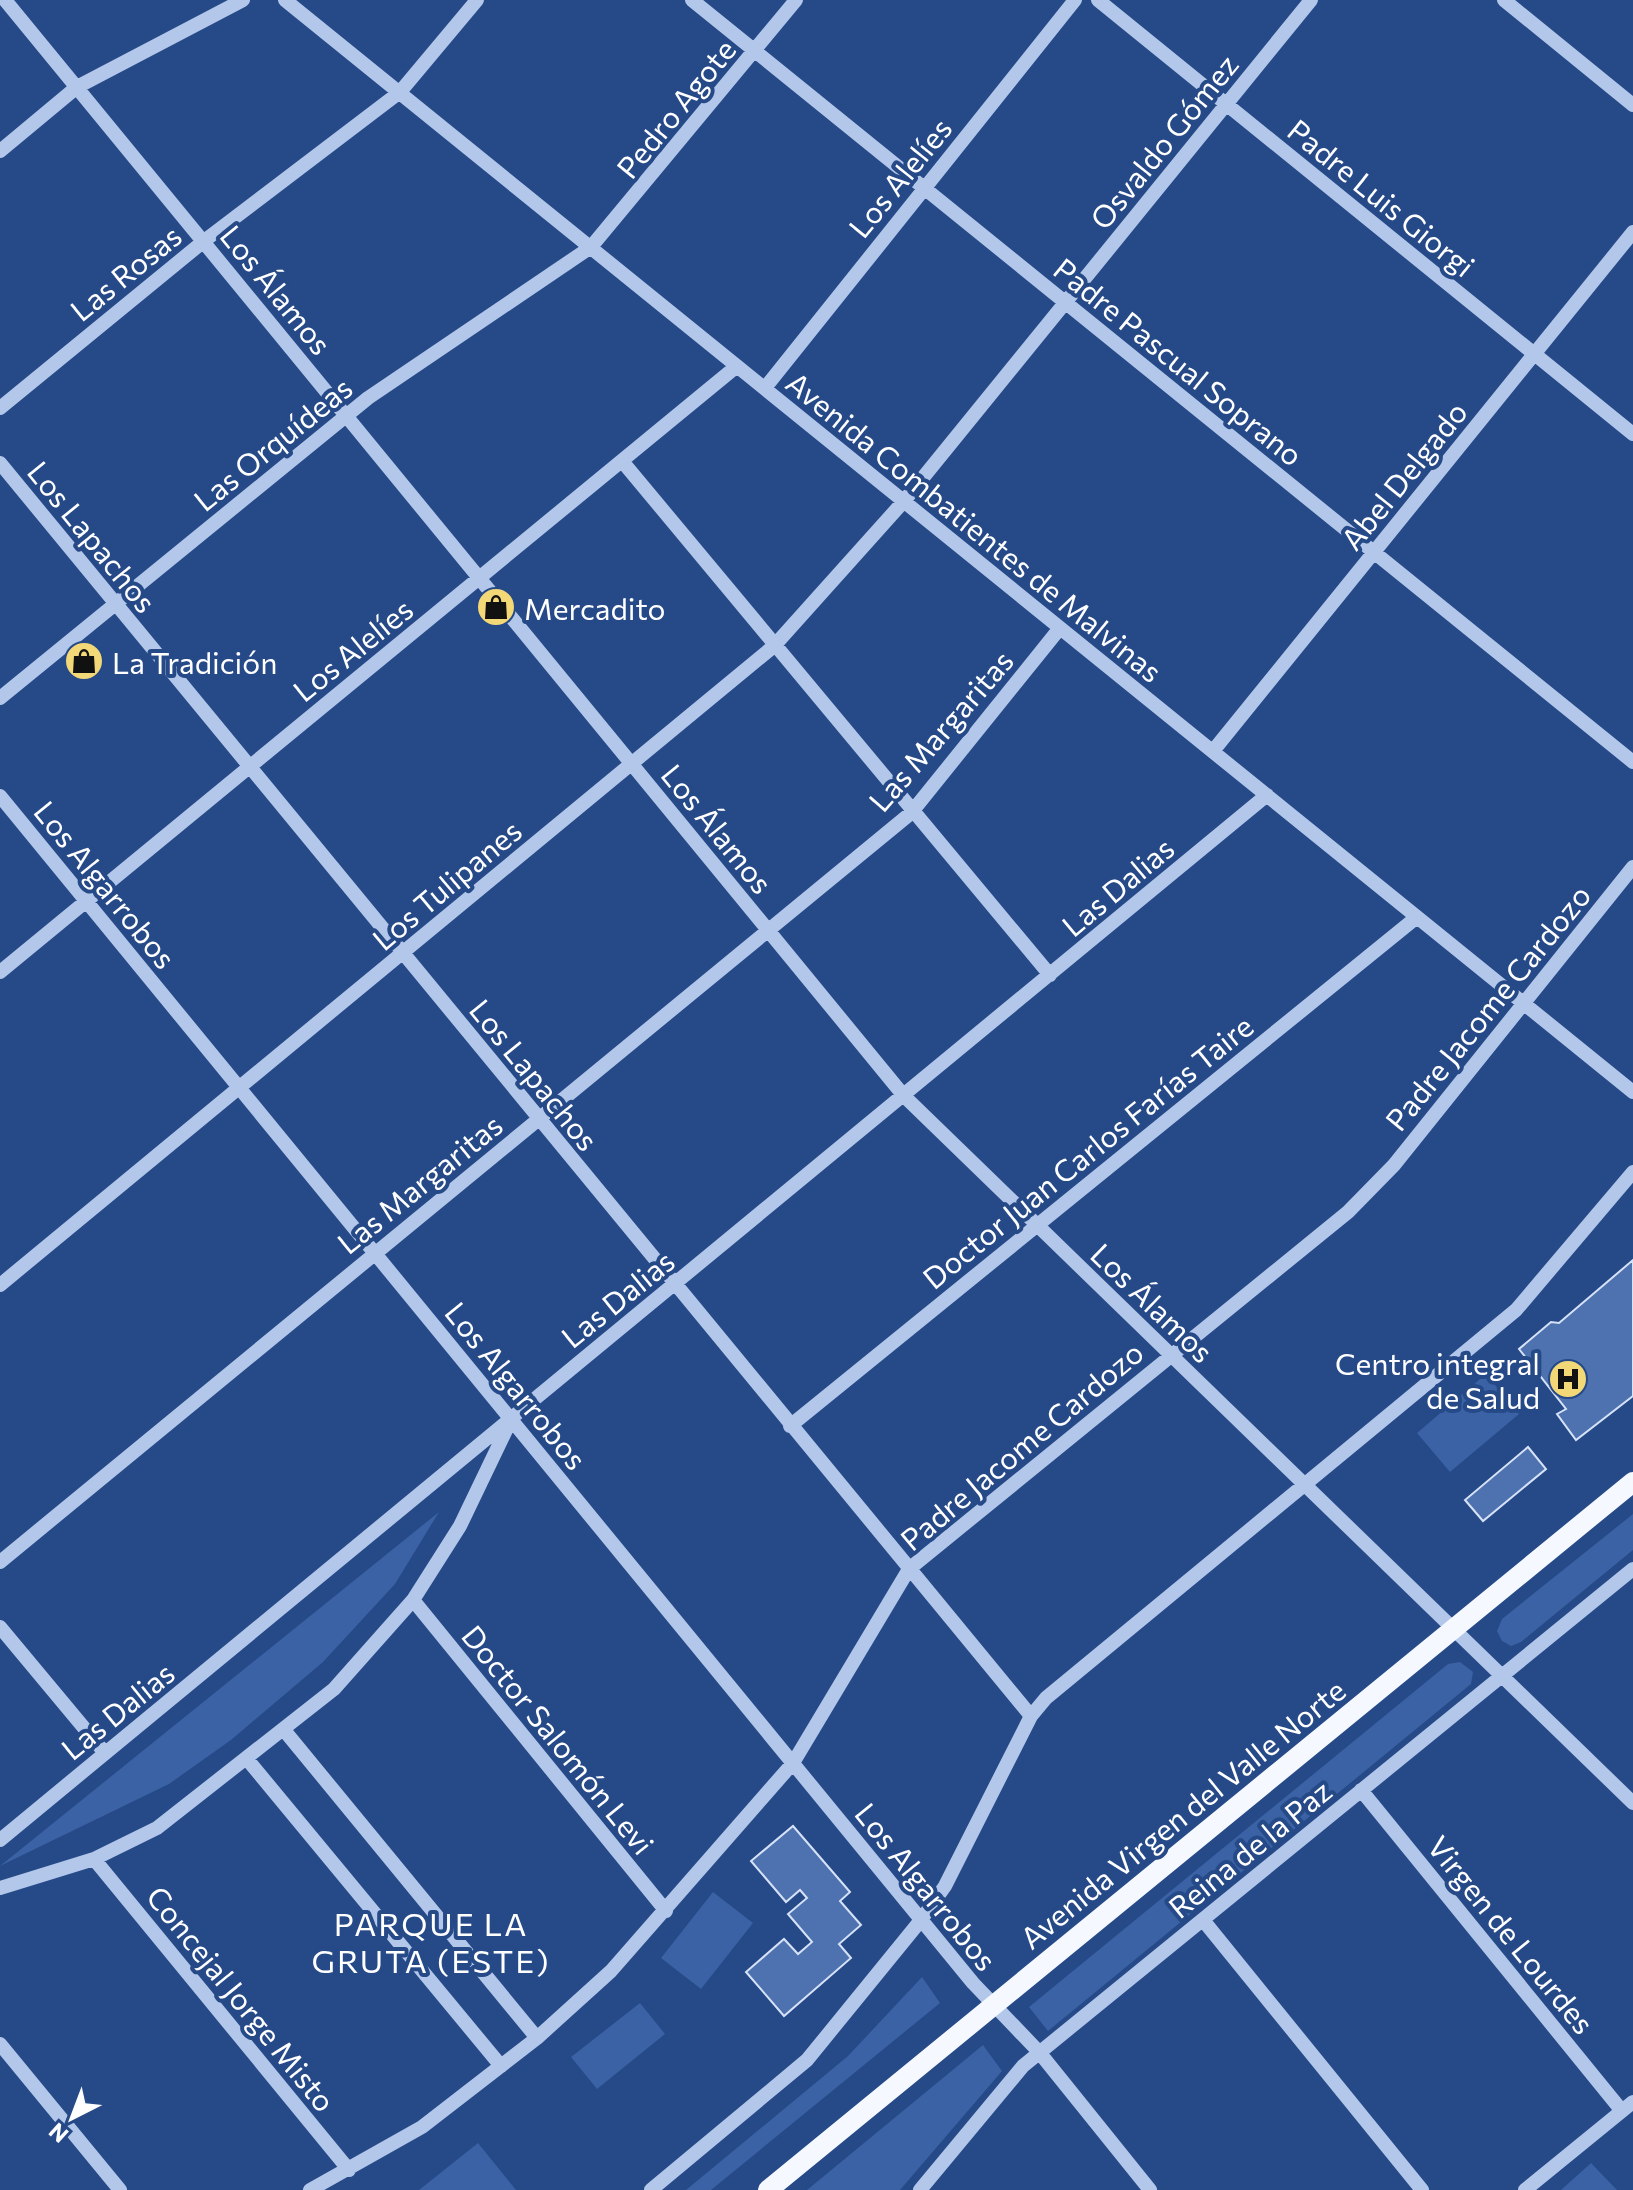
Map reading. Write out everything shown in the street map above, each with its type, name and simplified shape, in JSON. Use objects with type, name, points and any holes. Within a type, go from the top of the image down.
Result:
[{"type":"main road","name":"Avenida Virgen del Valle Norte","points":[[768,2190],[1633,1482]]},
{"type":"street","name":"Los Álamos","points":[[5,0],[904,1096],[1633,1803]]},
{"type":"street","points":[[0,151],[77,87],[243,0]]},
{"type":"street","name":"Avenida Combatientes de Malvinas","points":[[285,0],[1633,1092]]},
{"type":"street","name":"Las Rosas","points":[[0,408],[204,241],[400,92],[477,0]]},
{"type":"street","name":"Padre Pascual Soprano","points":[[692,0],[1633,762]]},
{"type":"street","name":"Pedro Agote","points":[[591,247],[796,0]]},
{"type":"street","name":"Los Alelíes","points":[[765,388],[1075,0]]},
{"type":"street","name":"Padre Luis Giorgi","points":[[1098,0],[1633,434]]},
{"type":"street","name":"Osvaldo Gómez","points":[[904,501],[1311,0]]},
{"type":"street","points":[[1504,0],[1633,105]]},
{"type":"street","name":"Abel Delgado","points":[[1213,751],[1633,232]]},
{"type":"street","name":"Las Orquídeas","points":[[0,698],[346,415],[591,247]]},
{"type":"street","name":"Los Alelíes","points":[[0,972],[737,366]]},
{"type":"street","points":[[622,461],[911,813],[1050,975]]},
{"type":"street","name":"Los Lapachos","points":[[0,463],[1031,1716]]},
{"type":"street","name":"Los Tulipanes","points":[[0,1285],[774,646],[904,501]]},
{"type":"street","name":"Las Margaritas","points":[[0,1562],[911,813],[1060,628]]},
{"type":"street","name":"Las Dalias","points":[[0,1840],[1267,795]]},
{"type":"street","name":"Los Algarrobos","points":[[0,796],[921,1920],[993,2006],[1039,2052],[1150,2190]]},
{"type":"street","name":"Padre Jacome Cardozo","points":[[310,2190],[422,2127],[537,2038],[611,1971],[793,1763],[909,1569],[1348,1212],[1394,1165],[1633,867]]},
{"type":"street","name":"Doctor Juan Carlos Farías Taire","points":[[790,1426],[1417,917]]},
{"type":"street","points":[[651,2190],[807,2060],[921,1920],[945,1886],[1031,1716],[1046,1698],[1516,1310],[1633,1172]]},
{"type":"street","points":[[0,1888],[94,1859],[157,1828],[334,1689],[413,1600],[460,1526],[511,1419]]},
{"type":"street","name":"Reina de la Paz","points":[[920,2190],[1023,2066],[1039,2052],[1633,1569]]},
{"type":"street","name":"Doctor Salomón Levi","points":[[413,1600],[666,1911]]},
{"type":"street","points":[[0,1627],[105,1753]]},
{"type":"street","points":[[284,1730],[537,2038]]},
{"type":"street","points":[[247,1759],[501,2066]]},
{"type":"street","name":"Virgen de Lourdes","points":[[1361,1790],[1628,2107]]},
{"type":"street","name":"Concejal Jorge Misto","points":[[94,1859],[349,2170]]},
{"type":"street","points":[[1203,1920],[1422,2190]]},
{"type":"street","points":[[0,2044],[120,2190]]},
{"type":"street","points":[[1525,2190],[1628,2107]]},
{"type":"shaded area","points":[[1486,1374],[1519,1414],[1450,1472],[1417,1433]]},
{"type":"shaded area","points":[[439,1512],[395,1584],[323,1662],[231,1740],[169,1784],[0,1866]]},
{"type":"shaded area","points":[[1633,1514],[1633,1550],[1521,1642],[1511,1646],[1502,1641],[1497,1631],[1502,1619]]},
{"type":"shaded area","points":[[1460,1662],[1473,1672],[1471,1684],[1048,2031],[1029,2007],[1448,1664]]},
{"type":"shaded area","points":[[713,1892],[753,1923],[701,1989],[661,1958]]},
{"type":"shaded area","points":[[922,1977],[940,2003],[711,2190],[686,2190],[848,2056]]},
{"type":"shaded area","points":[[640,2003],[665,2034],[597,2089],[571,2057]]},
{"type":"shaded area","points":[[983,2045],[1002,2071],[900,2190],[807,2190]]},
{"type":"shaded area","points":[[478,2143],[516,2190],[419,2190]]},
{"type":"shaded area","points":[[1591,2163],[1617,2190],[1561,2190]]},
{"type":"building","points":[[1633,1260],[1633,1396],[1576,1440],[1557,1414],[1566,1409],[1519,1349],[1551,1322],[1559,1323]]},
{"type":"building","points":[[1528,1447],[1546,1469],[1483,1521],[1465,1500]]},
{"type":"building","points":[[793,1826],[850,1892],[840,1901],[861,1925],[839,1944],[851,1958],[784,2016],[746,1972],[784,1939],[798,1954],[812,1942],[788,1914],[807,1898],[800,1890],[786,1902],[751,1861]]},
{"type":"place","name":"Mercadito","points":[[496,607]]},
{"type":"place","name":"La Tradición","points":[[84,661]]},
{"type":"place","name":"Centro integral de Salud","points":[[1568,1379]]},
{"type":"district","name":"PARQUE LA GRUTA (ESTE)","points":[[431,1942]]}]
